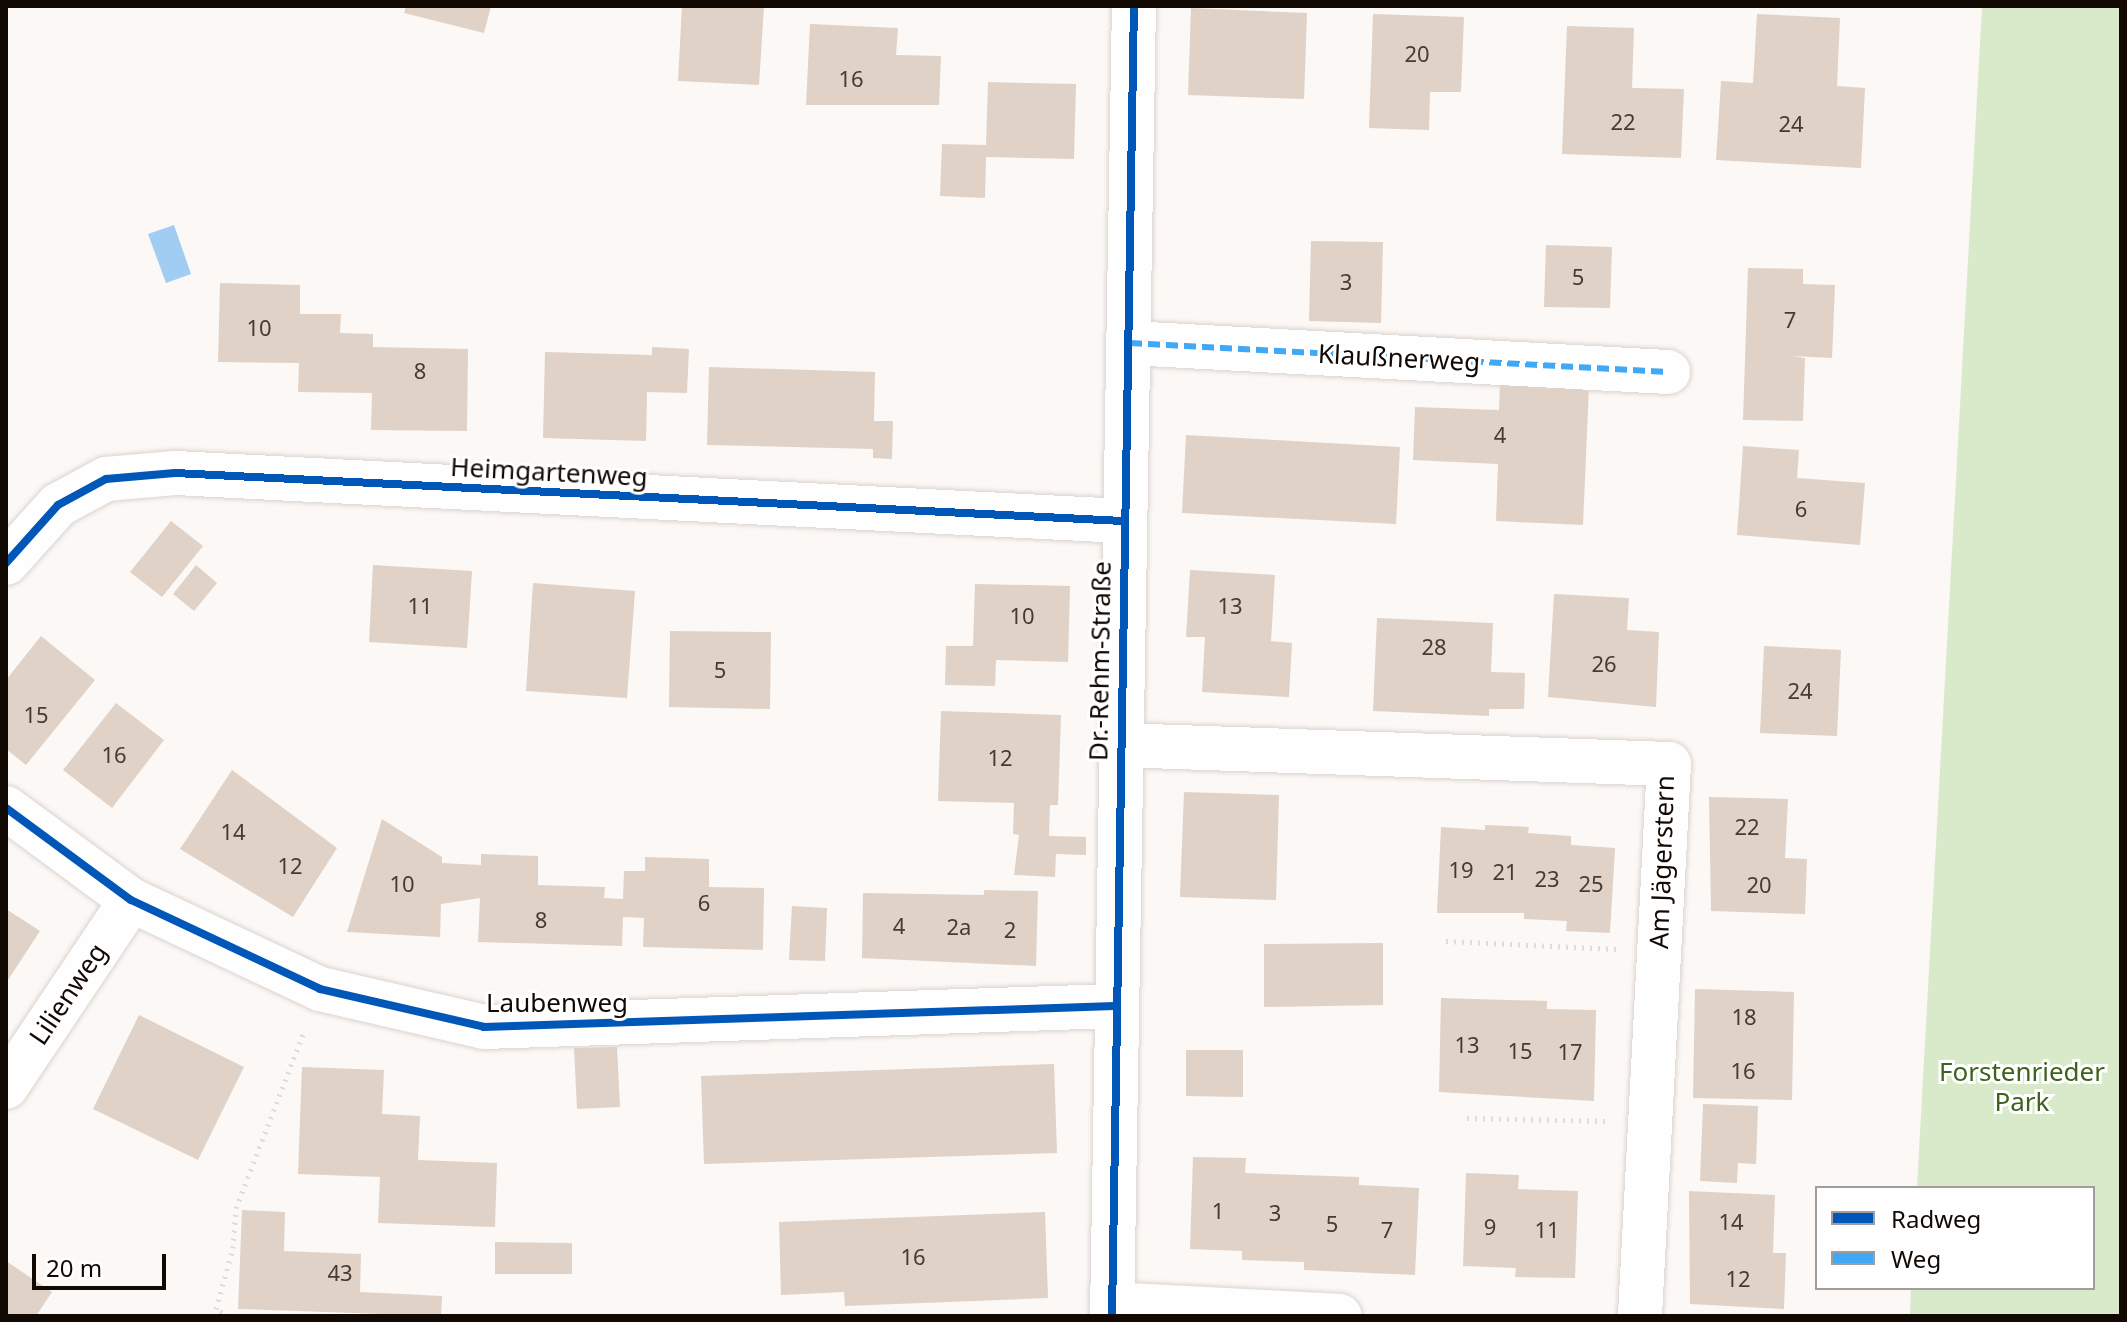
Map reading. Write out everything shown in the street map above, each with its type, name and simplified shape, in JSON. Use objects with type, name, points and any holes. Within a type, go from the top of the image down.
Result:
[{"type":"street","name":"Dr.-Rehm-Straße","points":[[1112,1310],[1122,521],[1130,343],[1134,6]]},
{"type":"street","name":"Klaußnerweg","points":[[1130,343],[1668,372]]},
{"type":"street","name":"Heimgartenweg","points":[[6,563],[58,505],[106,479],[175,473],[1122,521]]},
{"type":"street","name":"Am Jägerstern","points":[[1119,745],[1669,764],[1640,1316]]},
{"type":"street","name":"Laubenweg","points":[[6,808],[131,900],[320,989],[484,1027],[1115,1006]]},
{"type":"street","name":"Lilienweg","points":[[6,1087],[131,900]]},
{"type":"street","points":[[1112,1310],[1340,1316]]},
{"type":"path","points":[[1446,941],[1659,951]]},
{"type":"path","points":[[229,1316],[216,1309],[233,1248],[236,1208],[320,989]]},
{"type":"path","points":[[1467,1118],[1650,1122]]},
{"type":"green space","name":"Forstenrieder Park","points":[[1982,6],[2121,6],[2121,1316],[1910,1316],[1911,1290],[2095,1290],[2095,1186],[1917,1186]]},
{"type":"water","points":[[174,225],[191,274],[166,283],[148,234]]},
{"type":"building","points":[[406,6],[491,6],[484,33],[404,13]]},
{"type":"building","points":[[682,6],[764,6],[759,85],[678,81]]},
{"type":"building","points":[[1191,8],[1307,13],[1304,99],[1188,95]]},
{"type":"building","points":[[1373,14],[1464,17],[1461,92],[1430,92],[1429,130],[1369,128]]},
{"type":"building","points":[[1757,14],[1840,18],[1837,86],[1865,88],[1861,168],[1716,160],[1721,81],[1753,83]]},
{"type":"building","points":[[810,24],[898,28],[896,55],[941,56],[939,105],[806,105]]},
{"type":"building","points":[[1567,26],[1634,28],[1632,88],[1684,89],[1681,158],[1562,154]]},
{"type":"building","points":[[988,82],[1076,84],[1074,159],[986,157],[985,198],[940,196],[942,144],[986,145]]},
{"type":"building","points":[[1311,241],[1383,242],[1381,323],[1309,321]]},
{"type":"building","points":[[1546,245],[1612,247],[1610,308],[1544,307]]},
{"type":"building","points":[[1748,268],[1803,269],[1803,284],[1835,285],[1832,358],[1791,356],[1805,358],[1803,421],[1743,420]]},
{"type":"building","points":[[220,283],[300,285],[300,314],[341,314],[340,333],[373,334],[373,347],[468,349],[467,431],[371,430],[372,393],[298,392],[299,363],[218,362]]},
{"type":"building","points":[[652,347],[689,349],[687,393],[647,392],[646,441],[543,438],[545,352],[652,355]]},
{"type":"building","points":[[709,367],[875,372],[874,421],[893,421],[892,459],[873,458],[873,449],[707,445]]},
{"type":"building","points":[[1500,383],[1589,386],[1583,525],[1496,521],[1498,464],[1413,460],[1415,407],[1499,410]]},
{"type":"building","points":[[1186,435],[1400,447],[1396,524],[1182,513]]},
{"type":"building","points":[[1743,446],[1799,450],[1797,478],[1865,483],[1860,545],[1737,535]]},
{"type":"building","points":[[171,521],[203,546],[162,597],[130,572]]},
{"type":"building","points":[[196,565],[217,583],[194,611],[173,594]]},
{"type":"building","points":[[373,565],[472,571],[467,648],[369,642]]},
{"type":"building","points":[[1190,570],[1275,575],[1271,641],[1292,643],[1289,697],[1202,692],[1205,637],[1186,637]]},
{"type":"building","points":[[533,583],[635,591],[627,698],[526,691]]},
{"type":"building","points":[[975,584],[1070,586],[1068,662],[996,660],[995,686],[945,685],[946,646],[973,646]]},
{"type":"building","points":[[1554,594],[1629,598],[1627,630],[1659,632],[1656,707],[1548,697]]},
{"type":"building","points":[[1377,618],[1493,623],[1491,672],[1525,673],[1524,709],[1489,709],[1489,716],[1373,711]]},
{"type":"building","points":[[670,631],[771,632],[770,709],[669,707]]},
{"type":"building","points":[[41,636],[95,680],[26,765],[6,749],[6,680]]},
{"type":"building","points":[[1764,646],[1841,650],[1837,736],[1760,733]]},
{"type":"building","points":[[116,703],[164,740],[112,808],[63,770]]},
{"type":"building","points":[[941,711],[1061,715],[1058,805],[1050,805],[1049,836],[1086,837],[1086,855],[1056,854],[1055,877],[1014,875],[1019,835],[1013,834],[1014,803],[938,801]]},
{"type":"building","points":[[232,770],[337,848],[293,917],[180,849]]},
{"type":"building","points":[[1184,792],[1279,795],[1276,900],[1180,897]]},
{"type":"building","points":[[1709,797],[1788,799],[1785,858],[1807,859],[1805,914],[1711,911]]},
{"type":"building","points":[[382,819],[442,857],[442,863],[481,865],[481,854],[538,856],[538,885],[605,887],[604,898],[623,899],[624,871],[645,871],[645,857],[709,859],[709,887],[764,888],[763,950],[643,947],[644,918],[623,917],[622,946],[478,942],[480,898],[441,904],[440,937],[347,932]]},
{"type":"building","points":[[1485,825],[1529,827],[1528,833],[1571,836],[1571,845],[1615,848],[1610,933],[1566,931],[1567,921],[1524,919],[1524,913],[1437,913],[1441,827],[1485,830]]},
{"type":"building","points":[[984,890],[1038,891],[1036,966],[862,958],[863,893],[984,895]]},
{"type":"building","points":[[792,906],[827,908],[825,961],[789,960]]},
{"type":"building","points":[[6,909],[40,931],[6,983]]},
{"type":"building","points":[[1383,943],[1383,1005],[1264,1007],[1264,944]]},
{"type":"building","points":[[1695,989],[1794,992],[1792,1100],[1693,1098]]},
{"type":"building","points":[[1441,998],[1547,1001],[1547,1009],[1596,1010],[1594,1101],[1439,1092]]},
{"type":"building","points":[[139,1015],[244,1067],[198,1160],[93,1109]]},
{"type":"building","points":[[617,1047],[620,1107],[577,1109],[574,1048]]},
{"type":"building","points":[[1186,1050],[1243,1050],[1243,1097],[1186,1096]]},
{"type":"building","points":[[1054,1064],[1057,1153],[704,1164],[701,1076]]},
{"type":"building","points":[[302,1067],[384,1070],[382,1114],[420,1116],[418,1160],[497,1163],[495,1227],[378,1223],[380,1177],[298,1174]]},
{"type":"building","points":[[1703,1104],[1758,1106],[1756,1164],[1738,1163],[1737,1183],[1700,1181]]},
{"type":"building","points":[[1193,1157],[1246,1158],[1245,1173],[1359,1177],[1359,1185],[1419,1188],[1415,1275],[1304,1270],[1304,1262],[1242,1260],[1242,1251],[1190,1249]]},
{"type":"building","points":[[1466,1173],[1519,1175],[1518,1189],[1578,1191],[1575,1278],[1515,1277],[1516,1268],[1463,1266]]},
{"type":"building","points":[[1689,1191],[1775,1195],[1773,1253],[1786,1253],[1784,1309],[1690,1304]]},
{"type":"building","points":[[242,1210],[285,1212],[284,1251],[361,1254],[360,1292],[442,1296],[441,1316],[238,1309]]},
{"type":"building","points":[[1045,1212],[1048,1298],[845,1306],[844,1292],[781,1295],[779,1222]]},
{"type":"building","points":[[495,1242],[572,1243],[572,1274],[495,1274]]},
{"type":"building","points":[[6,1261],[52,1292],[36,1316],[6,1316]]},
{"type":"marked path","points":[[1130,343],[1668,372]]},
{"type":"cycle path","points":[[1112,1316],[1134,6]]},
{"type":"cycle path","points":[[6,563],[58,505],[106,479],[175,473],[1122,521]]},
{"type":"cycle path","points":[[6,808],[131,900],[320,989],[484,1027],[1115,1006]]}]
